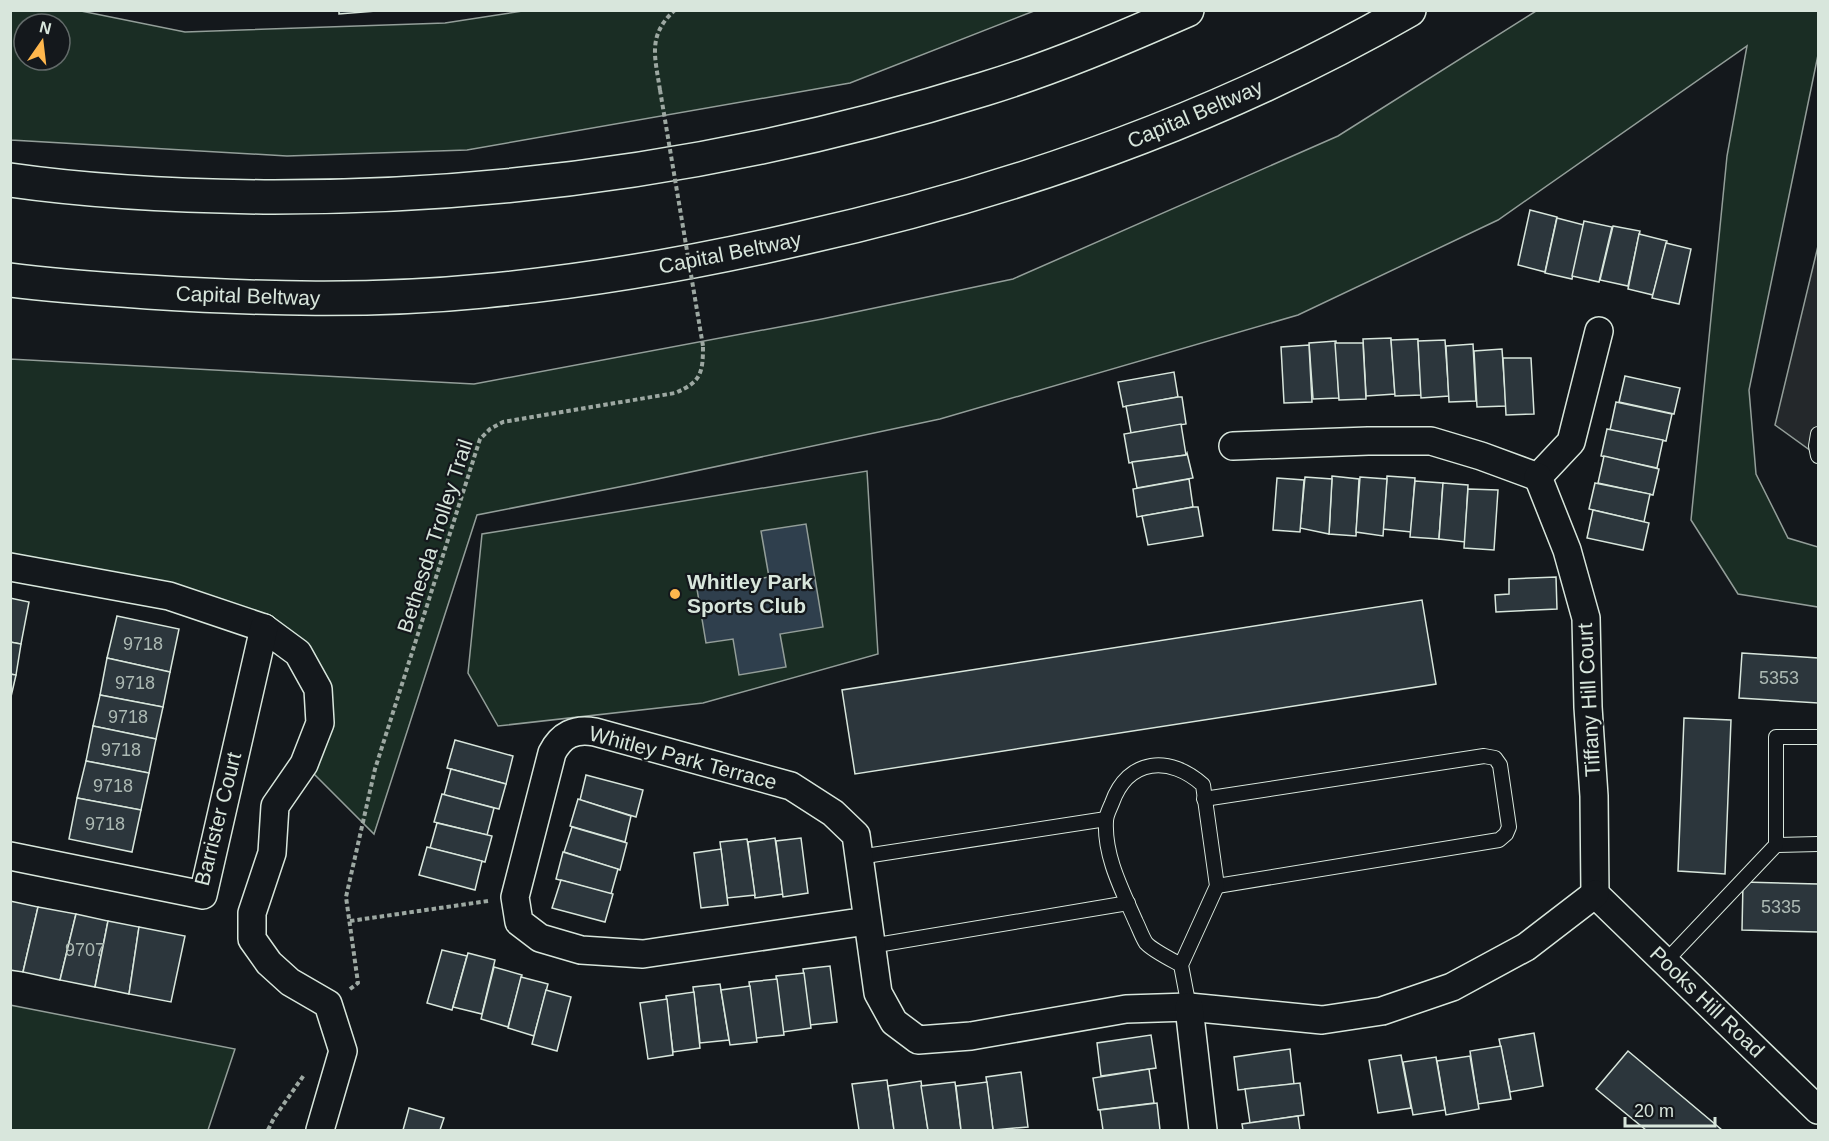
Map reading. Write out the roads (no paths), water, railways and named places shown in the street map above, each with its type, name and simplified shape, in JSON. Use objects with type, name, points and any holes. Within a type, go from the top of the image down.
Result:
[{"type":"highway","points":[[10,180],[58,187],[209,196],[338,197],[477,189],[611,175],[731,154],[880,119],[986,88],[1120,39],[1187,10]]},
{"type":"highway","name":"Capital Beltway","points":[[10,280],[199,295],[338,298],[491,290],[612,276],[744,251],[873,223],[1002,186],[1140,139],[1244,95],[1366,35],[1409,10]]},
{"type":"street","points":[[1233,446],[1431,441],[1482,456],[1538,477],[1570,442],[1599,331]]},
{"type":"street","name":"Tiffany Hill Court","points":[[1538,477],[1567,550],[1586,618],[1588,707],[1594,795],[1595,894]]},
{"type":"street","points":[[10,567],[169,596],[264,628],[297,653],[318,689],[320,723],[304,764],[275,806],[272,853],[252,913],[252,939],[268,963],[290,982],[328,1004],[343,1052],[320,1131]]},
{"type":"street","name":"Barrister Court","points":[[10,856],[203,895],[264,628]]},
{"type":"street","name":"Whitley Park Terrace","points":[[869,933],[643,954],[581,950],[540,938],[519,922],[515,897],[552,753],[557,744],[564,736],[584,730],[791,786],[833,813],[856,835],[878,993],[894,1022],[918,1040],[971,1036],[1126,1009],[1189,1007],[1322,1020],[1382,1011],[1452,987],[1526,946],[1595,894]]},
{"type":"street","name":"Pooks Hill Road","points":[[1595,894],[1818,1110]]},
{"type":"street","points":[[1189,1007],[1203,1131]]},
{"type":"lane","points":[[1818,434],[1816,446],[1818,456]]},
{"type":"lane","points":[[1665,962],[1776,845],[1776,737],[1818,737]]},
{"type":"lane","points":[[1204,799],[1484,756],[1495,758],[1500,765],[1509,827],[1500,840],[1218,886]]},
{"type":"lane","points":[[1181,965],[1146,943],[1109,856],[1106,819],[1117,788],[1128,776],[1143,768],[1160,765],[1176,767],[1191,774],[1203,785],[1218,886],[1181,965],[1189,1007]]},
{"type":"lane","points":[[859,857],[1106,819]]},
{"type":"lane","points":[[1776,845],[1818,844]]},
{"type":"lane","points":[[869,933],[1128,903]]},
{"type":"water","points":[[806,524],[823,627],[780,634],[786,667],[739,675],[733,639],[706,643],[697,589],[769,577],[761,531]]},
{"type":"place","name":"Whitley Park Sports Club","points":[[675,594]]}]
